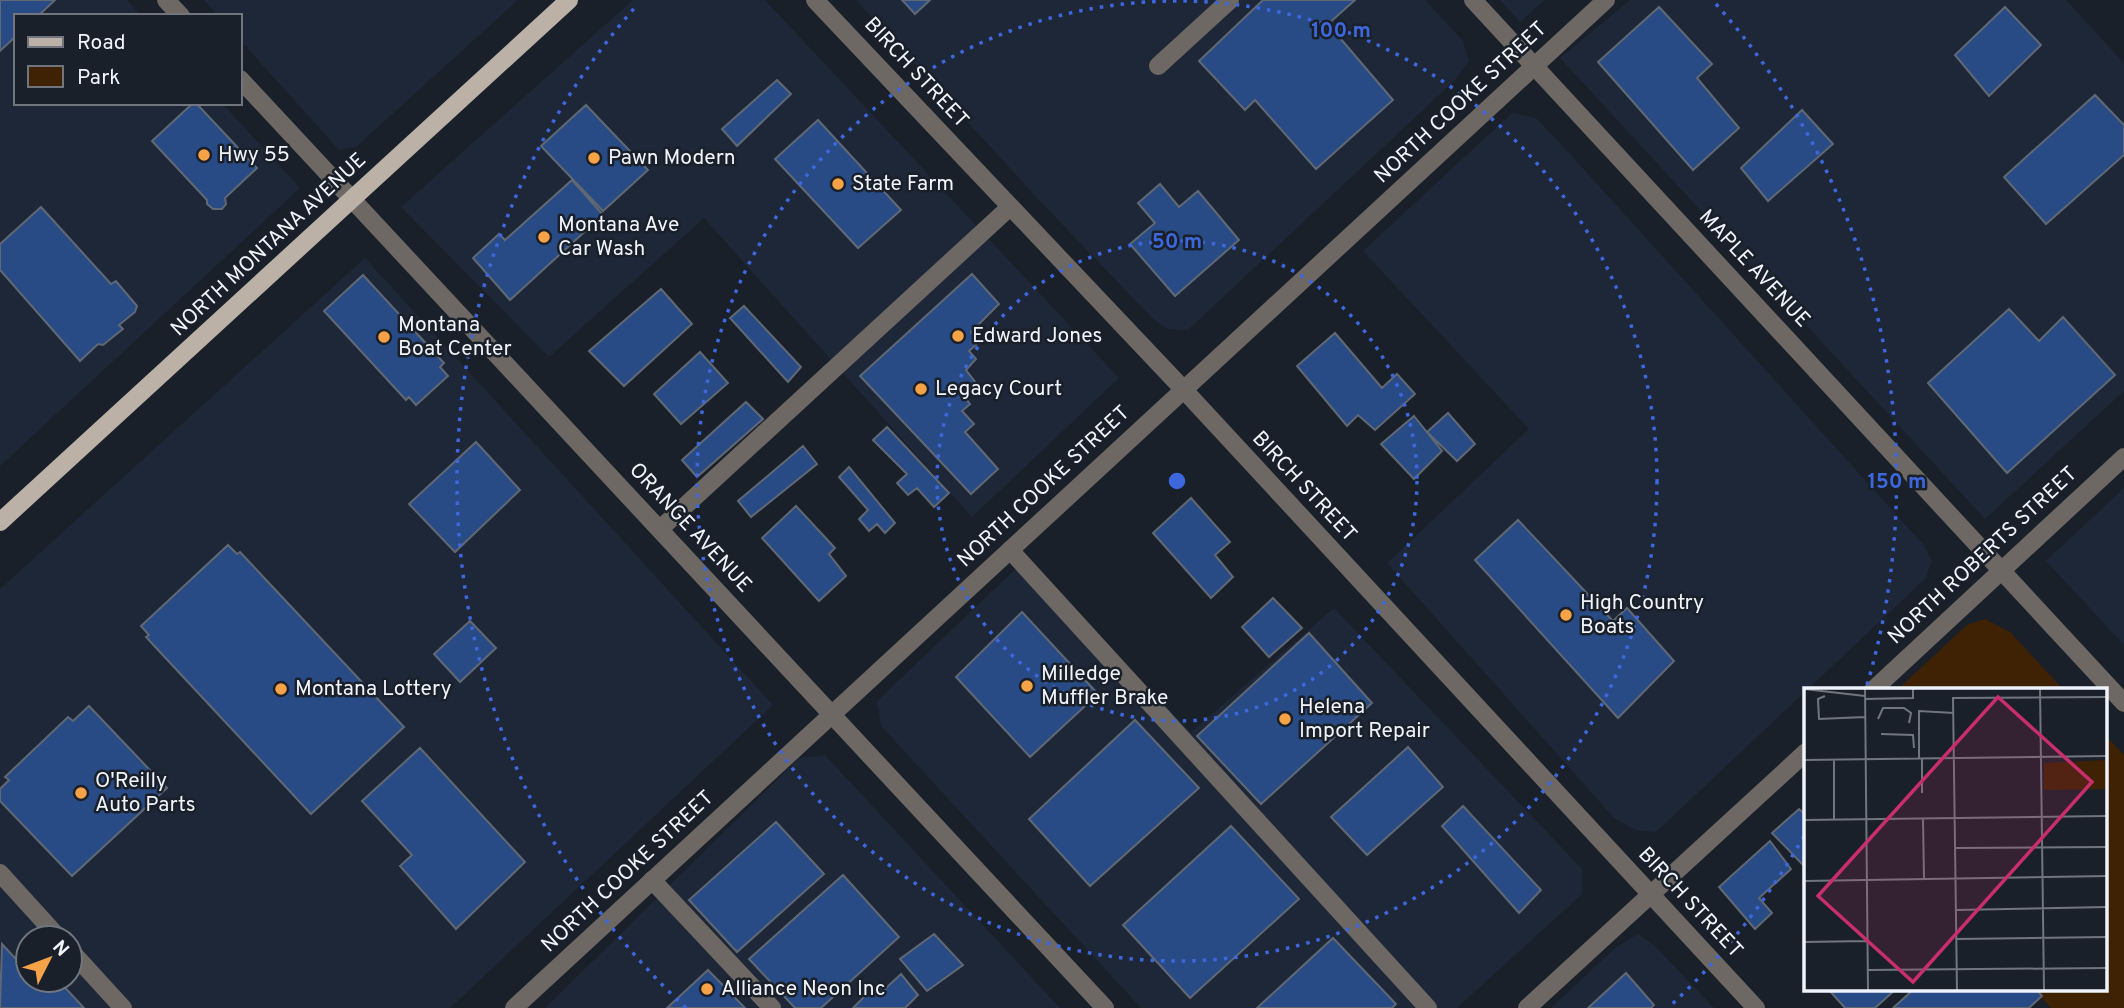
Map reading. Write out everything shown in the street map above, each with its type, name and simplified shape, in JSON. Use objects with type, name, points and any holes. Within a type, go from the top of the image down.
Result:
[{"type":"main road","name":"NORTH MONTANA AVENUE","points":[[0,522],[569,0]]},
{"type":"street","points":[[166,0],[179,14]]},
{"type":"street","name":"BIRCH STREET","points":[[815,0],[1184,390],[1756,1008]]},
{"type":"street","points":[[1158,66],[1230,0]]},
{"type":"street","name":"MAPLE AVENUE","points":[[1473,0],[2124,703]]},
{"type":"street","name":"NORTH COOKE STREET","points":[[514,1008],[1606,0]]},
{"type":"street","name":"ORANGE AVENUE","points":[[242,81],[1105,1008]]},
{"type":"street","points":[[660,529],[1010,207]]},
{"type":"street","name":"NORTH ROBERTS STREET","points":[[1874,688],[2124,457]]},
{"type":"street","points":[[1010,550],[1428,1008]]},
{"type":"street","points":[[1527,1008],[1804,752]]},
{"type":"street","points":[[0,873],[47,924]]},
{"type":"street","points":[[652,880],[772,1008]]},
{"type":"street","points":[[84,965],[123,1008]]},
{"type":"shaded area","points":[[0,0],[127,0],[139,14],[14,14],[14,105],[224,105],[300,188],[0,466]]},
{"type":"shaded area","points":[[204,0],[518,0],[356,147],[339,150],[242,42],[242,14],[216,14]]},
{"type":"shaded area","points":[[633,0],[765,0],[1119,378],[972,517],[704,218],[549,357],[401,207]]},
{"type":"shaded area","points":[[856,0],[1425,0],[1463,41],[1469,61],[1454,81],[1188,330],[1167,329],[1151,317],[1039,200]]},
{"type":"shaded area","points":[[1500,0],[1545,0],[1520,22]]},
{"type":"shaded area","points":[[1630,0],[2066,0],[2124,63],[2124,391],[1985,519],[1560,58]]},
{"type":"shaded area","points":[[1512,113],[1536,118],[1922,543],[1932,561],[1925,579],[1809,688],[1804,688],[1804,693],[1656,832],[1636,830],[1615,819],[1387,563],[1529,429],[1363,251]]},
{"type":"shaded area","points":[[365,258],[773,705],[450,1008],[0,1008],[0,589]]},
{"type":"shaded area","points":[[2124,488],[2124,645],[2046,561]]},
{"type":"shaded area","points":[[1023,562],[1191,732],[1334,608],[1582,869],[1582,894],[1457,1008],[1141,1008],[881,726],[877,701]]},
{"type":"shaded area","points":[[825,755],[1060,1008],[545,1008],[799,758]]},
{"type":"shaded area","points":[[1638,934],[1655,946],[1714,1008],[1551,1008],[1615,948]]},
{"type":"green space","points":[[1985,619],[2010,632],[2062,688],[1899,688],[1967,625]]},
{"type":"green space","points":[[2106,736],[2124,755],[2124,1008],[2051,1008],[2034,990],[2106,990]]},
{"type":"building","points":[[0,0],[55,0],[40,14],[14,14],[14,38],[0,51]]},
{"type":"building","points":[[902,0],[930,0],[915,14]]},
{"type":"building","points":[[1263,0],[1355,0],[1328,24],[1393,100],[1316,169],[1255,100],[1245,110],[1199,61]]},
{"type":"building","points":[[1659,7],[1712,64],[1697,78],[1739,128],[1693,170],[1598,62]]},
{"type":"building","points":[[2005,7],[2041,45],[1989,96],[1955,55]]},
{"type":"building","points":[[777,80],[791,94],[737,146],[722,129]]},
{"type":"building","points":[[2095,95],[2124,125],[2124,155],[2046,224],[2004,177]]},
{"type":"building","name":"Hwy 55","points":[[191,105],[198,105],[257,168],[225,198],[226,204],[222,209],[213,209],[152,141]]},
{"type":"building","name":"Pawn Modern","points":[[586,105],[648,170],[603,211],[541,146]]},
{"type":"building","points":[[1802,110],[1833,144],[1768,201],[1741,168]]},
{"type":"building","name":"State Farm","points":[[818,120],[901,210],[858,248],[775,159]]},
{"type":"building","name":"Montana Ave Car Wash","points":[[572,180],[603,215],[510,300],[473,258],[499,234],[505,240]]},
{"type":"building","points":[[1160,184],[1179,207],[1198,191],[1239,240],[1175,296],[1130,244],[1155,223],[1138,203]]},
{"type":"building","points":[[41,207],[111,284],[116,281],[137,306],[135,312],[119,325],[123,329],[103,345],[98,344],[80,361],[0,270],[0,244]]},
{"type":"building","name":"Legacy Court","points":[[972,274],[999,304],[971,332],[978,343],[969,351],[976,359],[966,370],[976,383],[963,395],[970,404],[962,411],[974,424],[965,432],[998,469],[971,494],[860,376]]},
{"type":"building","name":"Montana Boat Center","points":[[363,275],[444,363],[440,367],[448,376],[416,405],[409,397],[406,400],[324,311]]},
{"type":"building","points":[[661,289],[692,324],[624,386],[589,351]]},
{"type":"building","points":[[744,306],[801,367],[788,382],[730,318]]},
{"type":"building","points":[[2009,309],[2039,341],[2063,317],[2115,375],[2007,473],[1928,383]]},
{"type":"building","points":[[1335,333],[1382,388],[1397,374],[1415,394],[1375,430],[1358,415],[1347,426],[1297,366]]},
{"type":"building","points":[[700,352],[728,383],[681,424],[654,394]]},
{"type":"building","points":[[746,402],[763,419],[697,477],[682,460]]},
{"type":"building","points":[[1448,413],[1475,444],[1457,461],[1427,432]]},
{"type":"building","points":[[1414,416],[1442,451],[1414,479],[1381,444]]},
{"type":"building","points":[[887,427],[949,493],[934,507],[917,488],[908,495],[897,483],[907,474],[873,440]]},
{"type":"building","points":[[476,442],[520,490],[455,552],[409,504]]},
{"type":"building","points":[[803,446],[817,464],[751,517],[738,501]]},
{"type":"building","points":[[849,467],[895,523],[885,533],[877,524],[869,531],[859,519],[868,510],[839,477]]},
{"type":"building","points":[[1191,498],[1230,542],[1215,555],[1233,577],[1211,598],[1153,533]]},
{"type":"building","points":[[796,506],[835,548],[829,554],[846,576],[819,601],[762,538]]},
{"type":"building","name":"High Country Boats","points":[[1518,520],[1613,621],[1627,608],[1674,661],[1618,718],[1475,560]]},
{"type":"building","name":"Montana Lottery","points":[[228,545],[237,554],[240,552],[404,727],[311,814],[146,637],[149,635],[141,626]]},
{"type":"building","points":[[1273,598],[1302,628],[1269,657],[1242,627]]},
{"type":"building","name":"Milledge Muffler Brake","points":[[1022,612],[1098,694],[1030,757],[956,677]]},
{"type":"building","points":[[470,621],[496,648],[460,682],[434,654]]},
{"type":"building","name":"Helena Import Repair","points":[[1309,633],[1372,703],[1261,804],[1197,736]]},
{"type":"building","name":"O'Reilly Auto Parts","points":[[89,706],[167,788],[72,876],[0,801],[0,789],[9,780],[5,777],[68,717],[73,721]]},
{"type":"building","points":[[1135,720],[1199,788],[1090,886],[1029,819]]},
{"type":"building","points":[[1408,747],[1443,787],[1367,855],[1331,817]]},
{"type":"building","points":[[420,748],[525,862],[456,929],[400,866],[412,855],[362,801]]},
{"type":"building","points":[[1463,806],[1541,890],[1519,913],[1442,826]]},
{"type":"building","points":[[1799,809],[1804,813],[1804,866],[1772,833]]},
{"type":"building","points":[[776,822],[824,874],[737,952],[689,900]]},
{"type":"building","points":[[1231,826],[1299,899],[1190,998],[1123,925]]},
{"type":"building","points":[[1770,841],[1791,869],[1759,898],[1772,913],[1755,929],[1719,887]]},
{"type":"building","points":[[843,875],[899,937],[821,1008],[795,1008],[749,959]]},
{"type":"building","points":[[934,934],[963,965],[927,991],[900,959]]},
{"type":"building","points":[[1333,938],[1396,1004],[1392,1008],[1257,1008]]},
{"type":"building","points":[[2,944],[14,957],[14,994],[71,994],[84,1008],[0,1008]]},
{"type":"building","name":"Alliance Neon Inc","points":[[708,970],[745,1008],[667,1008]]},
{"type":"building","points":[[1626,973],[1654,1005],[1651,1008],[1588,1008]]},
{"type":"building","points":[[901,974],[918,995],[905,1008],[853,1008],[877,984],[884,990]]},
{"type":"building","points":[[1829,990],[1895,990],[1875,1008],[1845,1008]]},
{"type":"building","points":[[1913,990],[2037,990],[2042,996],[2029,1008],[1893,1008]]},
{"type":"place","name":"Hwy 55","points":[[204,155]]},
{"type":"place","name":"Pawn Modern","points":[[594,158]]},
{"type":"place","name":"State Farm","points":[[838,184]]},
{"type":"place","name":"Montana Ave Car Wash","points":[[544,237]]},
{"type":"place","name":"Edward Jones","points":[[958,336]]},
{"type":"place","name":"Montana Boat Center","points":[[384,337]]},
{"type":"place","name":"Legacy Court","points":[[921,389]]},
{"type":"place","name":"High Country Boats","points":[[1566,615]]},
{"type":"place","name":"Milledge Muffler Brake","points":[[1027,686]]},
{"type":"place","name":"Montana Lottery","points":[[281,689]]},
{"type":"place","name":"Helena Import Repair","points":[[1285,719]]},
{"type":"place","name":"O'Reilly Auto Parts","points":[[81,793]]},
{"type":"place","name":"Alliance Neon Inc","points":[[707,989]]}]
